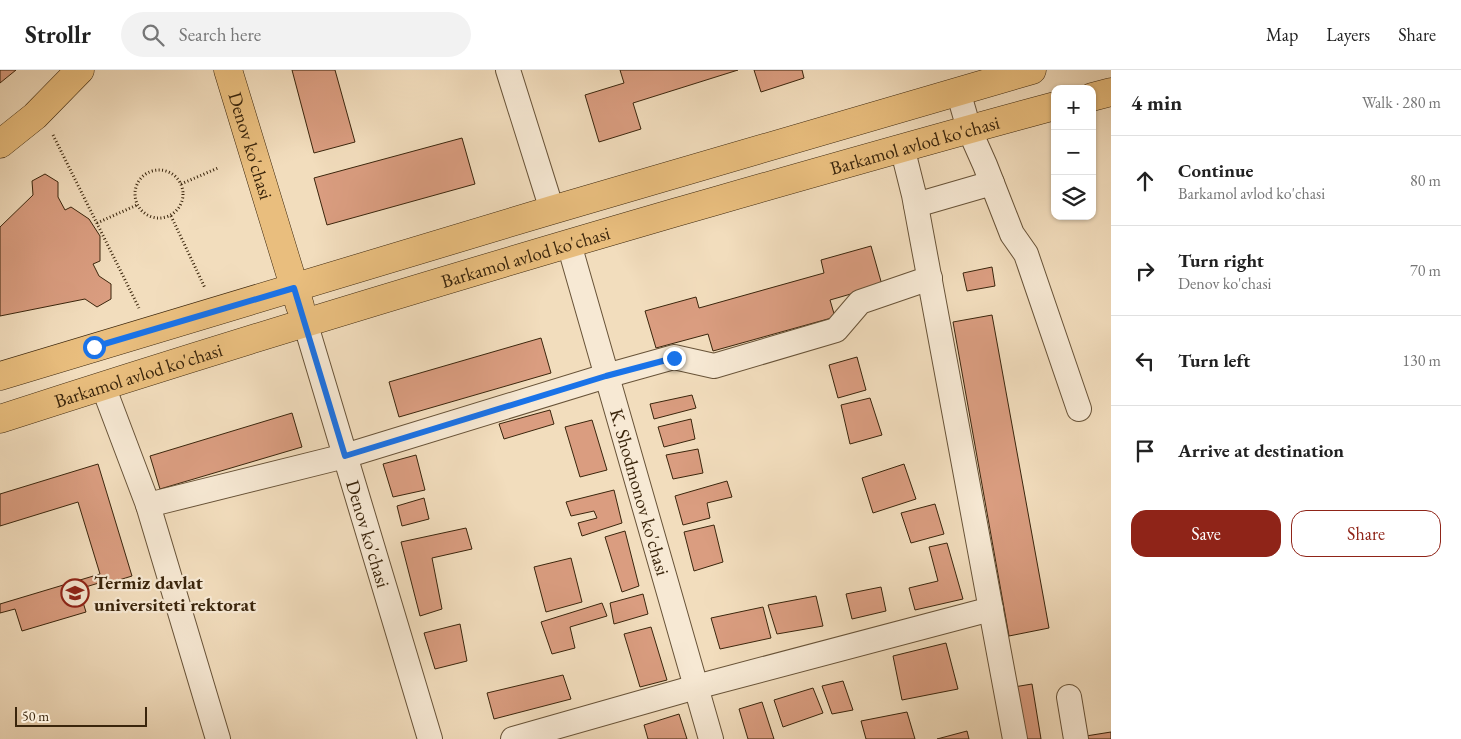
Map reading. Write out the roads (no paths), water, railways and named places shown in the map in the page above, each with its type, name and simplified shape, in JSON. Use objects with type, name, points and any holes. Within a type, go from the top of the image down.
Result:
[{"type":"main road","points":[[0,144],[35,116],[80,70]]},
{"type":"main road","name":"Denov ko'chasi","points":[[228,70],[305,322]]},
{"type":"main road","name":"Barkamol avlod ko'chasi","points":[[0,376],[552,210],[1032,70]]},
{"type":"main road","points":[[1096,95],[1111,92]]},
{"type":"main road","name":"Barkamol avlod ko'chasi","points":[[0,419],[305,322],[902,147],[1051,107]]},
{"type":"street","points":[[508,70],[552,210]]},
{"type":"street","points":[[958,91],[969,129],[1012,234],[1026,254],[1080,409]]},
{"type":"street","points":[[902,147],[916,205],[930,278],[1015,739]]},
{"type":"street","points":[[916,205],[992,183]]},
{"type":"street","name":"K. Shodmonov ko'chasi","points":[[569,244],[711,739]]},
{"type":"street","points":[[148,505],[345,456],[606,376],[674,358],[714,366],[836,330],[860,302],[930,278]]},
{"type":"street","name":"Denov ko'chasi","points":[[305,322],[430,739]]},
{"type":"street","points":[[103,386],[148,505],[218,739]]},
{"type":"street","points":[[513,739],[696,687],[991,609]]},
{"type":"street","points":[[1069,697],[1076,739]]},
{"type":"place","name":"Termiz davlat universiteti rektorat","points":[[75,593]]}]
